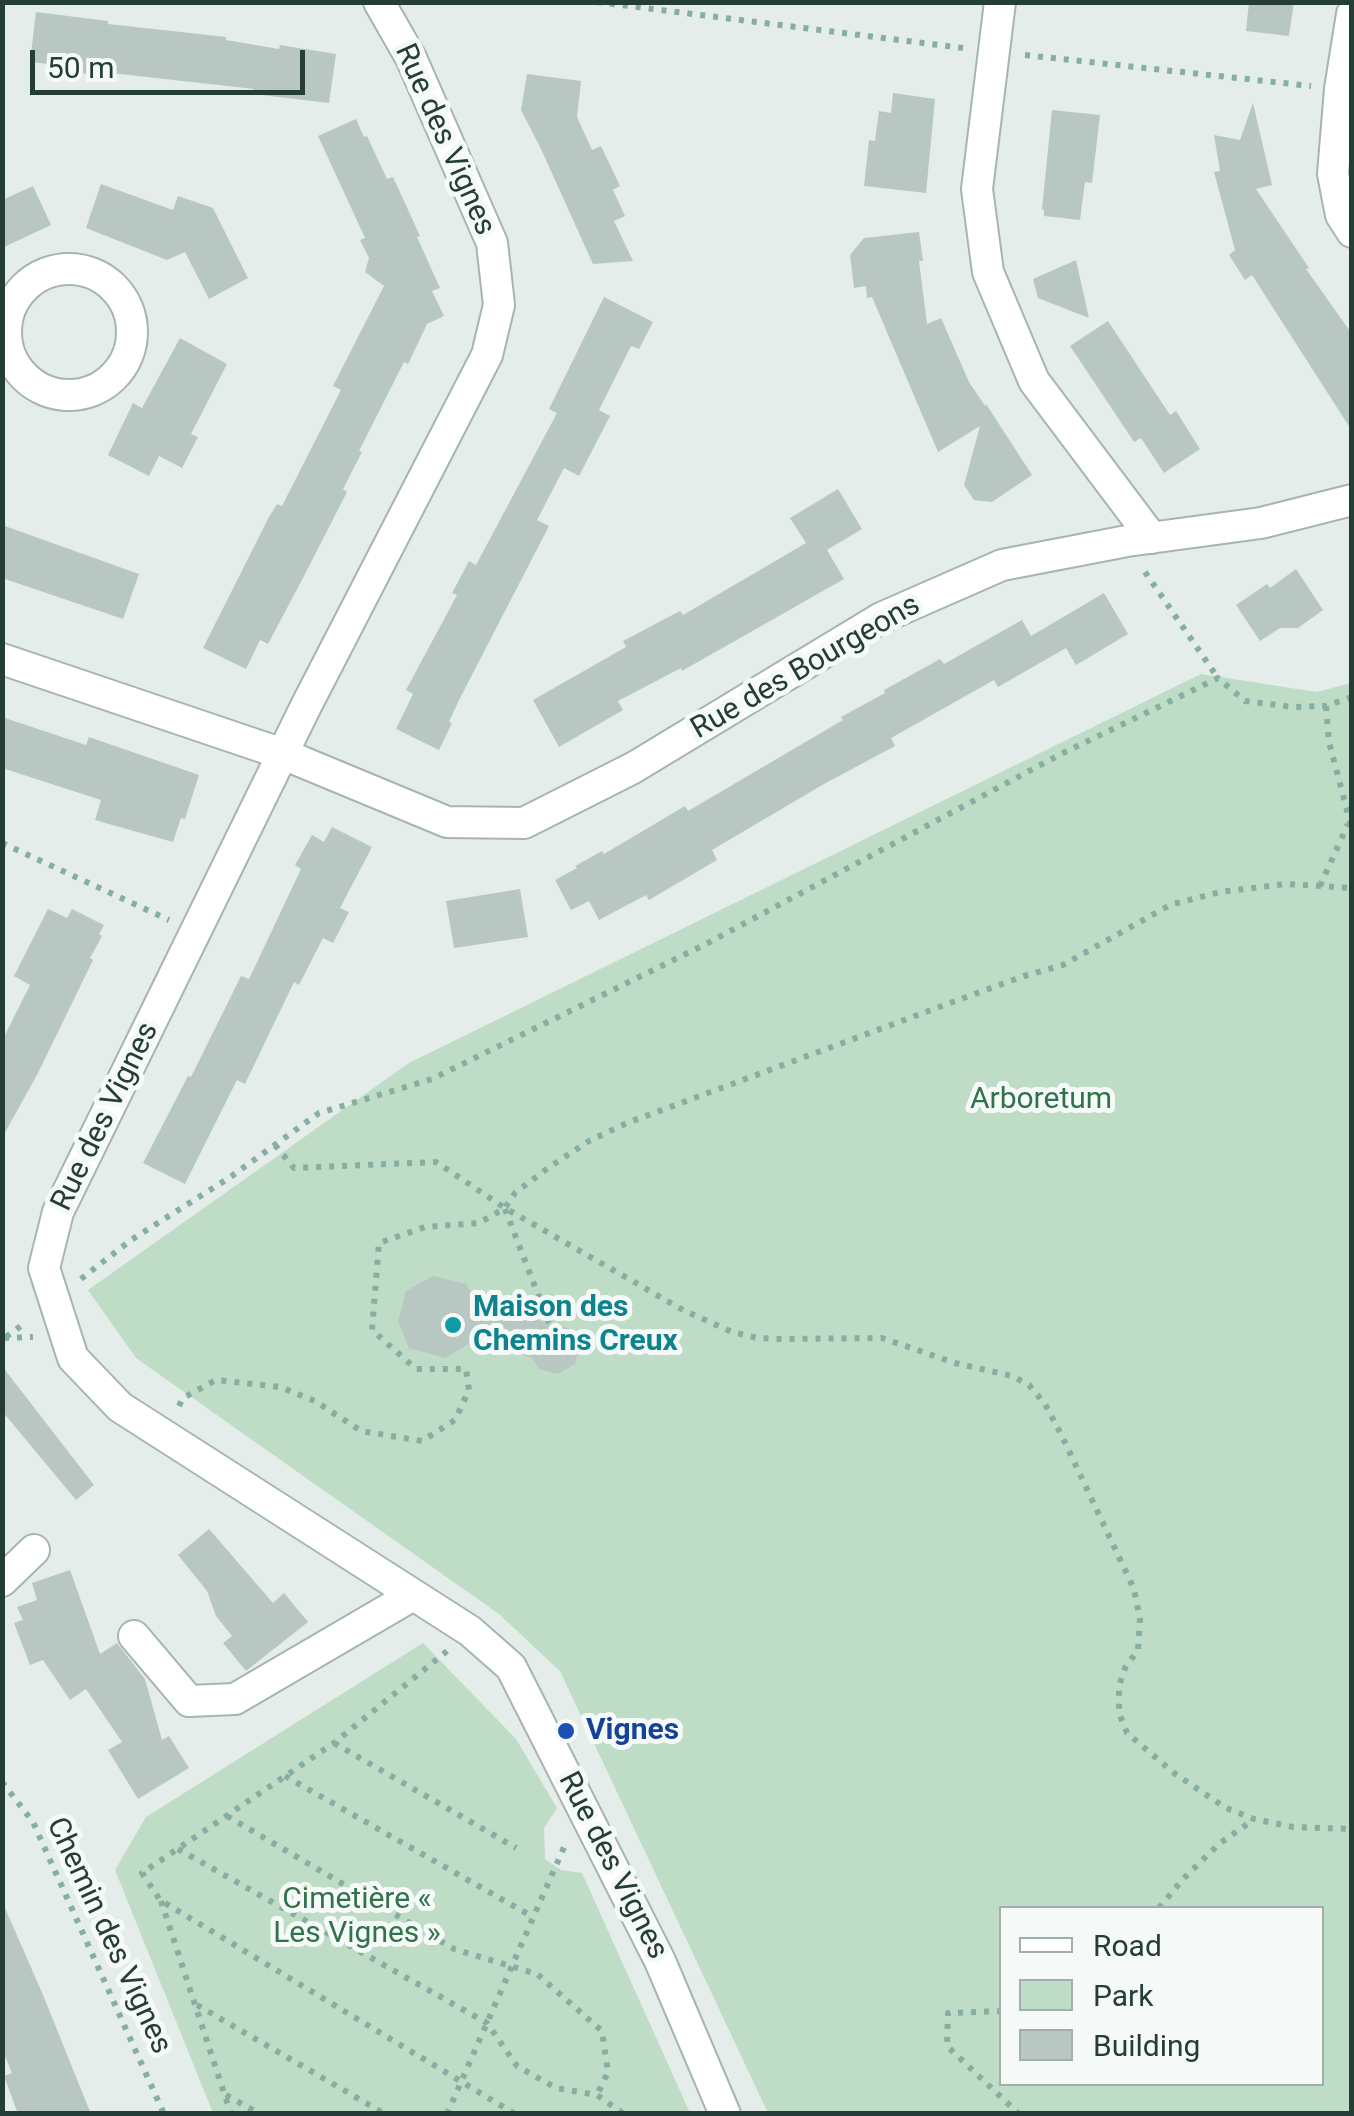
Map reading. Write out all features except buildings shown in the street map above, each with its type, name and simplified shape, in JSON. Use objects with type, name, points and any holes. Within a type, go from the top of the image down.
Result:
[{"type":"street","name":"Rue des Vignes","points":[[380,2],[410,58],[492,242],[499,305],[488,355],[283,754],[58,1212],[44,1268],[73,1358],[120,1407],[470,1632],[511,1667],[660,1961],[726,2114]]},
{"type":"street","points":[[1000,2],[977,189],[988,272],[1034,382],[1140,539]]},
{"type":"street","points":[[1352,14],[1340,89],[1333,174],[1341,215],[1352,232]]},
{"type":"street","points":[[65,268],[87,270],[105,280],[128,308],[132,329],[128,356],[116,375],[86,393],[64,396],[47,392],[8,366],[5,324],[12,303],[24,286],[43,274],[65,268]]},
{"type":"street","name":"Rue des Bourgeons","points":[[2,659],[283,754],[448,822],[524,823],[634,768],[881,618],[1002,565],[1140,539],[1261,524],[1352,500]]},
{"type":"street","points":[[2,1580],[34,1550]]},
{"type":"street","points":[[134,1636],[188,1701],[235,1698],[413,1595]]},
{"type":"path","points":[[1140,539],[1138,561],[1218,678],[1244,702],[1326,706],[1352,697]]},
{"type":"path","points":[[80,1280],[132,1240],[319,1114],[432,1079],[704,945],[1062,754],[1218,678]]},
{"type":"path","points":[[1320,886],[1350,827],[1329,742],[1326,706]]},
{"type":"path","points":[[2,843],[196,933]]},
{"type":"path","points":[[162,1434],[183,1398],[216,1380],[280,1387],[315,1400],[361,1431],[422,1441],[455,1420],[469,1390],[466,1370],[416,1370],[372,1330],[379,1243],[424,1228],[479,1223],[505,1208],[515,1193],[548,1168],[627,1122],[987,989],[1063,965],[1170,905],[1220,892],[1286,884],[1352,888]]},
{"type":"path","points":[[275,1145],[294,1168],[436,1162],[505,1208],[683,1310],[732,1332],[780,1339],[882,1338],[955,1363],[1012,1376],[1029,1385],[1045,1404],[1061,1434],[1134,1590],[1140,1620],[1138,1650],[1125,1668],[1119,1686],[1120,1713],[1127,1733],[1226,1808],[1254,1819],[1293,1826],[1352,1829]]},
{"type":"path","points":[[505,1208],[549,1323],[549,1350]]},
{"type":"path","points":[[3,1339],[25,1323]]},
{"type":"path","points":[[3,1339],[30,1338]]},
{"type":"path","points":[[231,2114],[160,1900],[142,1874],[334,1743],[470,1632]]},
{"type":"path","points":[[334,1743],[516,1848]]},
{"type":"path","points":[[285,1776],[533,1917]]},
{"type":"path","name":"Chemin des Vignes","points":[[2,1782],[33,1822],[164,2114]]},
{"type":"path","points":[[447,2114],[582,1806]]},
{"type":"path","points":[[227,1816],[454,1949],[537,1974],[602,2031],[608,2072],[598,2095]]},
{"type":"path","points":[[1161,1906],[1219,1844],[1254,1819]]},
{"type":"path","points":[[178,1849],[487,2023],[517,2066],[556,2088],[598,2095],[624,2114]]},
{"type":"path","points":[[160,1900],[515,2114]]},
{"type":"path","points":[[196,2004],[385,2114]]},
{"type":"path","points":[[999,2011],[948,2013],[947,2046],[1019,2114]]},
{"type":"path","points":[[224,2094],[260,2114]]},
{"type":"green space","name":"Arboretum","points":[[1201,674],[1317,692],[1351,683],[1351,2113],[768,2113],[560,1671],[499,1614],[136,1358],[88,1290],[409,1063]]},
{"type":"green space","name":"Cimetière « Les Vignes »","points":[[423,1643],[516,1739],[557,1808],[544,1828],[545,1859],[561,1870],[582,1873],[690,2113],[213,2113],[115,1870],[146,1817]]},
{"type":"place","name":"Maison des Chemins Creux","points":[[453,1325]]},
{"type":"place","name":"Vignes","points":[[566,1731]]}]
